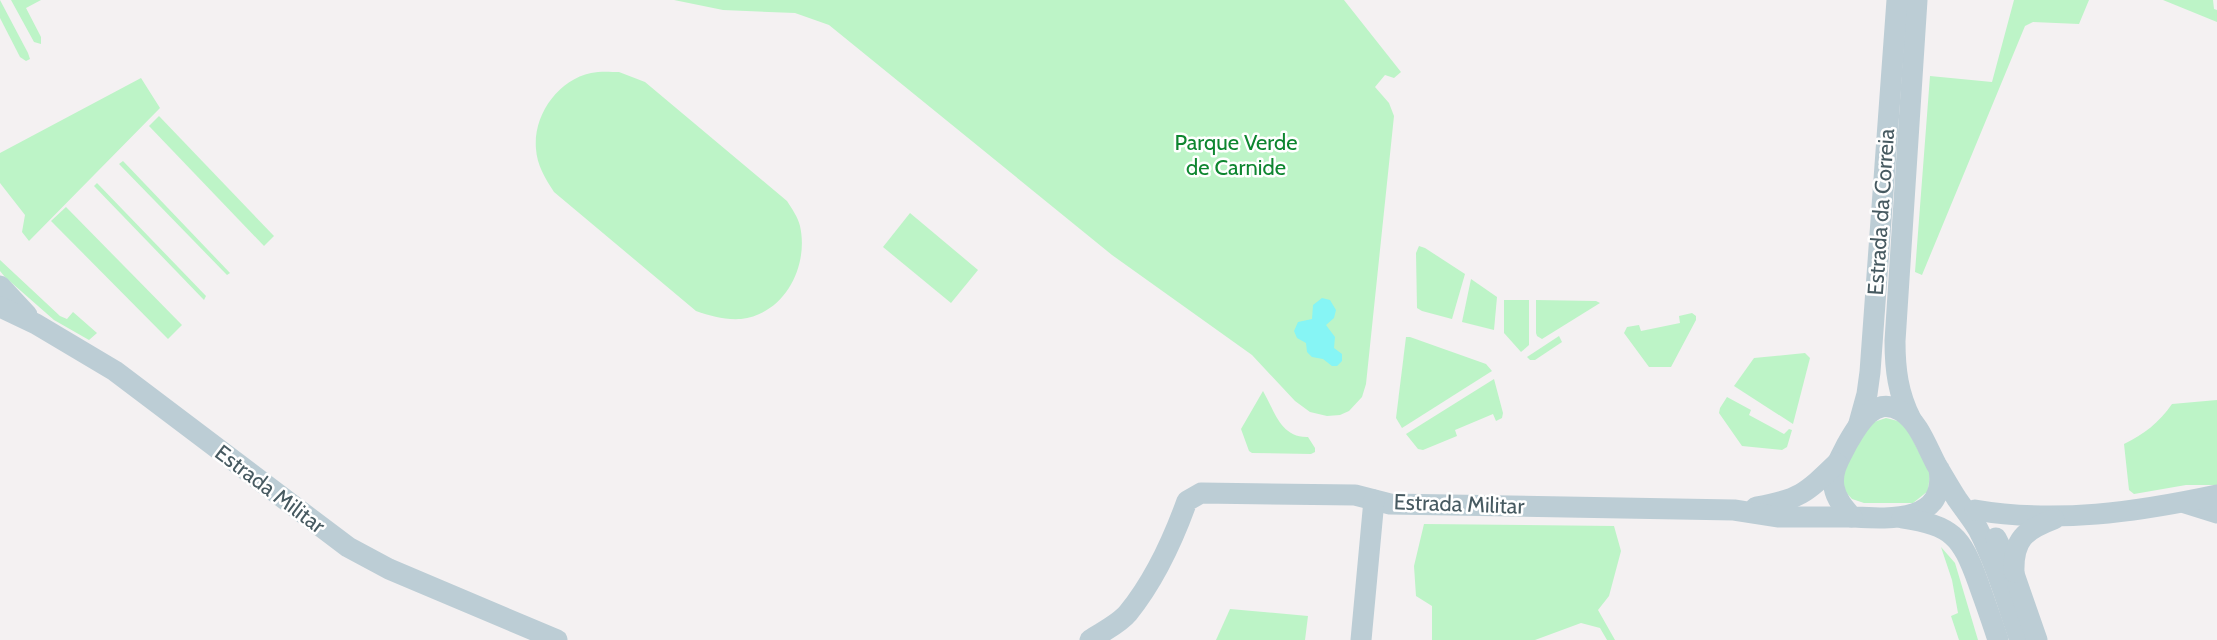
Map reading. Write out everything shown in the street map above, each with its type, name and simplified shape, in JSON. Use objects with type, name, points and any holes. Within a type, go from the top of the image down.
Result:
[{"type":"main road","name":"Estrada da Correia","points":[[1859,423],[1866,403],[1869,372],[1897,0]]},
{"type":"main road","name":"Estrada da Correia","points":[[1911,419],[1898,385],[1895,341],[1917,0]]},
{"type":"main road","points":[[0,286],[36,324]]},
{"type":"main road","name":"Estrada Militar","points":[[0,307],[36,324],[115,371],[348,548],[389,569],[557,640]]},
{"type":"main road","points":[[1998,640],[1969,558],[1959,541],[1931,524],[1902,518],[1852,517],[1836,495],[1833,475],[1837,463],[1859,423],[1868,412],[1891,407],[1911,419],[1939,469],[1967,506],[1996,536],[2014,574],[2037,640]]},
{"type":"main road","name":"Estrada Militar","points":[[1734,510],[1780,503],[1798,497],[1837,463]]},
{"type":"main road","points":[[1902,518],[1925,508],[1938,496],[1941,482],[1939,469]]},
{"type":"main road","name":"Estrada Militar","points":[[1090,640],[1126,614],[1151,580],[1178,524],[1186,501],[1201,494],[1354,495],[1390,504],[1734,510],[1779,517],[1852,517]]},
{"type":"main road","points":[[1967,506],[2005,515],[2057,517],[2120,512],[2217,495]]},
{"type":"main road","points":[[1361,640],[1374,500]]},
{"type":"main road","points":[[2182,502],[2217,513]]},
{"type":"main road","points":[[1967,506],[1995,568],[2020,640]]},
{"type":"main road","points":[[2014,574],[2015,551],[2025,533],[2057,517]]},
{"type":"main road","points":[[1976,578],[1990,640]]},
{"type":"green space","points":[[0,0],[28,53],[30,59],[26,61],[20,57],[0,18]]},
{"type":"green space","points":[[11,0],[41,0],[26,8],[41,37],[41,44],[34,42]]},
{"type":"green space","name":"Parque Verde de Carnide","points":[[674,0],[1344,0],[1401,72],[1394,78],[1385,75],[1375,87],[1389,103],[1394,116],[1366,384],[1362,397],[1349,411],[1340,415],[1327,416],[1310,412],[1295,401],[1252,355],[1112,255],[829,25],[795,13],[723,10]]},
{"type":"green space","points":[[2014,0],[2089,0],[2079,24],[2033,22],[2025,26],[1922,275],[1915,272],[1930,76],[1992,82]]},
{"type":"green space","points":[[2163,0],[2213,0],[2214,9],[2217,10],[2217,22]]},
{"type":"green space","points":[[594,72],[619,72],[645,82],[787,201],[791,207],[800,226],[801,257],[790,286],[770,308],[757,315],[741,319],[729,319],[696,311],[554,192],[542,171],[536,149],[536,136],[543,112],[558,91],[579,77]]},
{"type":"green space","points":[[141,78],[160,108],[29,241],[22,232],[25,215],[0,183],[0,153]]},
{"type":"green space","points":[[159,116],[274,236],[264,246],[149,126]]},
{"type":"green space","points":[[123,161],[230,273],[227,275],[119,164]]},
{"type":"green space","points":[[97,183],[206,296],[204,300],[94,186]]},
{"type":"green space","points":[[66,207],[182,325],[168,339],[51,221]]},
{"type":"green space","points":[[910,213],[978,270],[951,303],[883,247]]},
{"type":"green space","points":[[1419,246],[1465,274],[1452,319],[1417,308],[1416,253]]},
{"type":"green space","points":[[0,260],[60,316],[67,319],[73,312],[97,333],[89,340],[54,320],[5,277],[0,271]]},
{"type":"green space","points":[[1471,279],[1497,297],[1494,330],[1462,322]]},
{"type":"green space","points":[[1504,300],[1529,300],[1529,345],[1521,352],[1504,333]]},
{"type":"green space","points":[[1536,300],[1596,301],[1600,303],[1542,339],[1536,333]]},
{"type":"green space","points":[[1692,313],[1696,316],[1696,320],[1671,367],[1649,367],[1624,333],[1627,327],[1639,325],[1641,331],[1680,323],[1679,316]]},
{"type":"green space","points":[[1559,336],[1562,342],[1535,360],[1527,357]]},
{"type":"green space","points":[[1406,337],[1486,364],[1492,371],[1402,428],[1396,418]]},
{"type":"green space","points":[[1805,353],[1810,358],[1793,424],[1734,386],[1754,358]]},
{"type":"green space","points":[[1494,379],[1503,413],[1502,418],[1496,421],[1493,414],[1455,430],[1457,436],[1423,450],[1418,449],[1406,434]]},
{"type":"green space","points":[[1263,391],[1275,415],[1285,428],[1291,433],[1308,437],[1315,452],[1311,454],[1252,453],[1249,451],[1241,429]]},
{"type":"green space","points":[[1727,397],[1751,410],[1749,415],[1784,434],[1789,429],[1792,430],[1787,447],[1782,450],[1742,446],[1719,413]]},
{"type":"green space","points":[[2217,400],[2217,485],[2186,485],[2134,494],[2129,490],[2124,444],[2151,427],[2172,404]]},
{"type":"green space","points":[[1886,418],[1898,421],[1907,429],[1930,473],[1928,491],[1913,503],[1864,503],[1852,499],[1844,490],[1841,473],[1865,431],[1874,422]]},
{"type":"green space","points":[[1424,524],[1614,526],[1621,551],[1609,596],[1598,610],[1615,640],[1607,640],[1600,628],[1581,623],[1535,640],[1432,640],[1432,606],[1416,596],[1414,566]]},
{"type":"green space","points":[[1941,547],[1955,563],[1978,640],[1959,640],[1951,616],[1958,613],[1952,580]]},
{"type":"green space","points":[[1230,609],[1308,616],[1305,640],[1216,640]]},
{"type":"water","points":[[1322,298],[1330,300],[1336,310],[1334,318],[1326,325],[1335,337],[1334,348],[1342,354],[1342,361],[1337,366],[1332,366],[1323,359],[1312,357],[1307,352],[1306,343],[1297,338],[1294,331],[1298,322],[1312,319],[1313,305]]}]
